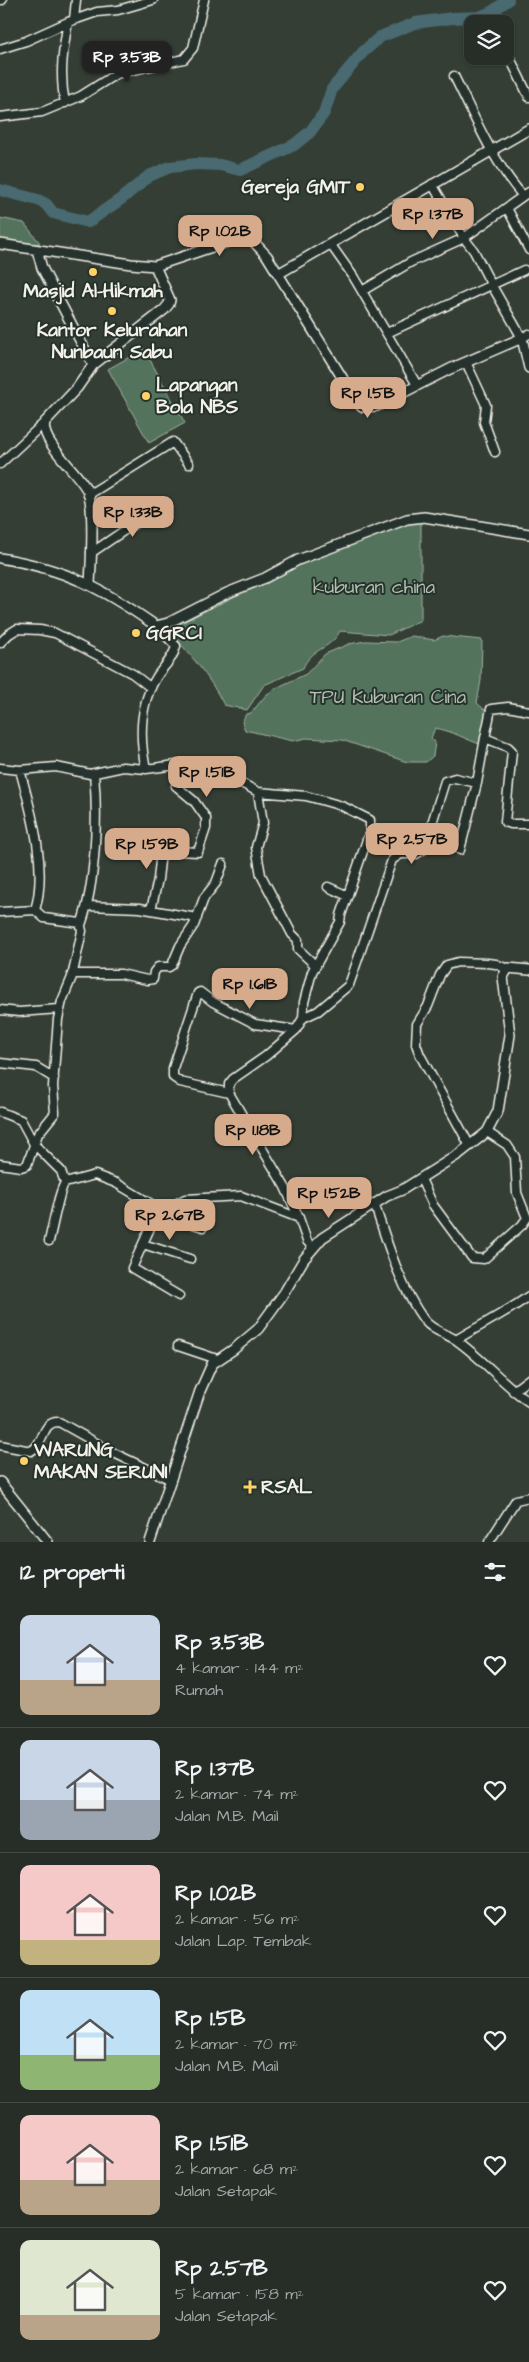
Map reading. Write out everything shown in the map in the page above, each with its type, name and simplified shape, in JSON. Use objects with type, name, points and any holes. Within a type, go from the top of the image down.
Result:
[{"type":"street","points":[[65,103],[62,84],[62,59],[76,0]]},
{"type":"street","points":[[0,49],[26,41],[71,20],[153,0]]},
{"type":"street","points":[[0,117],[33,114],[65,103],[116,74],[169,64],[186,57],[193,48],[201,0]]},
{"type":"street","points":[[513,65],[529,97]]},
{"type":"street","points":[[362,291],[411,262],[464,238],[526,194],[493,150],[454,76]]},
{"type":"street","points":[[278,274],[529,129]]},
{"type":"street","points":[[432,184],[464,238],[474,251],[490,284],[525,336],[529,368]]},
{"type":"street","points":[[507,208],[529,250]]},
{"type":"street","points":[[0,244],[155,266],[243,238],[252,240],[259,246],[278,274],[360,406],[377,406],[417,385],[525,336]]},
{"type":"street","points":[[331,245],[362,291],[417,385]]},
{"type":"street","points":[[37,250],[46,276],[93,365]]},
{"type":"street","points":[[0,464],[45,422],[77,388],[93,365],[169,304],[170,300],[155,266]]},
{"type":"street","points":[[387,333],[524,270]]},
{"type":"street","points":[[466,362],[486,405],[484,422],[495,452]]},
{"type":"street","points":[[45,422],[44,433],[77,476],[88,495],[91,553],[90,584]]},
{"type":"street","points":[[88,495],[173,442],[189,464]]},
{"type":"street","points":[[91,553],[162,505]]},
{"type":"street","points":[[156,626],[162,625],[227,593],[265,578],[298,560],[407,518],[424,517],[529,534]]},
{"type":"street","points":[[0,558],[35,564],[90,584],[114,597],[156,626],[176,646],[169,662],[151,688],[144,706],[142,727],[146,769]]},
{"type":"street","points":[[0,643],[17,629],[40,630],[55,634],[133,674],[151,688]]},
{"type":"street","points":[[460,850],[477,784],[491,709],[508,707],[529,712]]},
{"type":"street","points":[[485,738],[508,747],[512,751],[505,822],[529,824]]},
{"type":"street","points":[[0,768],[20,770],[56,767],[94,773],[123,767],[146,769],[176,765],[221,772],[258,792],[314,798],[342,806],[370,820],[370,832],[335,935],[312,972],[304,1002],[303,1018],[296,1030],[266,1056],[233,1079],[230,1084],[229,1093],[285,1187],[307,1241],[313,1248]]},
{"type":"street","points":[[20,770],[34,830],[39,863],[40,889],[35,910]]},
{"type":"street","points":[[0,1164],[21,1168],[27,1165],[43,1126],[55,1113],[54,1078],[59,1009],[72,974],[82,931],[81,925],[88,906],[96,810],[94,773]]},
{"type":"street","points":[[303,1018],[318,1011],[349,985],[392,860],[401,854],[416,854],[424,849],[445,781],[455,778],[477,784]]},
{"type":"street","points":[[151,910],[158,879],[161,852],[168,847],[178,851],[198,852],[206,828],[206,818],[202,809],[176,786]]},
{"type":"street","points":[[258,792],[262,823],[256,847],[261,876],[292,934],[298,940],[298,949],[316,966]]},
{"type":"street","points":[[72,974],[121,974],[147,980],[153,979],[154,972],[158,967],[169,967],[172,965],[197,918],[204,898],[216,883],[223,864]]},
{"type":"street","points":[[328,887],[348,896]]},
{"type":"street","points":[[88,906],[169,911],[197,918]]},
{"type":"street","points":[[0,912],[35,910],[44,918],[75,922],[81,925]]},
{"type":"street","points":[[470,1146],[420,1055],[416,1044],[416,1032],[440,975],[447,965],[458,962],[487,963],[507,968],[529,970]]},
{"type":"street","points":[[150,1542],[205,1376],[216,1360],[234,1349],[258,1329],[271,1312],[304,1259],[331,1231],[374,1204],[421,1179],[470,1146],[487,1132],[498,1111],[510,1035],[503,976],[507,968]]},
{"type":"street","points":[[229,1093],[180,1082],[174,1077],[174,1068],[198,993],[200,992],[202,995],[255,1024],[296,1030]]},
{"type":"street","points":[[0,1010],[19,1012],[59,1009]]},
{"type":"street","points":[[0,1063],[36,1067],[54,1078]]},
{"type":"street","points":[[0,1112],[21,1120],[34,1144],[61,1171],[65,1183]]},
{"type":"street","points":[[421,1179],[434,1205],[472,1258],[484,1259],[522,1225],[527,1218],[517,1193],[515,1157],[507,1145],[487,1132]]},
{"type":"street","points":[[49,1241],[58,1209],[60,1191],[65,1183],[95,1175],[163,1208],[177,1220],[202,1226]]},
{"type":"street","points":[[179,1296],[133,1270],[132,1267],[163,1208],[185,1200],[241,1196],[299,1218]]},
{"type":"street","points":[[374,1204],[390,1248],[416,1307],[425,1321],[434,1329],[456,1340],[513,1391],[529,1402]]},
{"type":"street","points":[[144,1244],[190,1259]]},
{"type":"street","points":[[456,1340],[483,1322],[506,1312],[529,1296]]},
{"type":"street","points":[[178,1346],[216,1360]]},
{"type":"street","points":[[513,1391],[529,1379]]},
{"type":"street","points":[[0,1445],[31,1451],[38,1446],[50,1423],[59,1422],[116,1454],[171,1480]]},
{"type":"street","points":[[0,1482],[47,1541]]},
{"type":"street","points":[[489,1542],[516,1500],[529,1497]]},
{"type":"green space","points":[[0,218],[24,223],[40,243],[23,248],[0,245]]},
{"type":"green space","name":"Lapangan Bola NBS","points":[[144,349],[185,423],[149,443],[108,369]]},
{"type":"green space","name":"kuburan china","points":[[421,519],[421,620],[389,635],[340,631],[331,642],[311,656],[303,668],[264,685],[247,710],[224,705],[198,665],[167,630],[298,565]]},
{"type":"green space","name":"TPU Kuburan Cina","points":[[412,636],[434,640],[443,636],[482,640],[481,680],[477,703],[486,711],[482,745],[435,728],[431,738],[435,742],[433,756],[426,762],[407,762],[342,740],[306,738],[293,741],[245,730],[242,722],[246,714],[251,713],[266,695],[276,688],[306,674],[325,654],[349,644],[365,641],[397,642]]},
{"type":"waterway","points":[[0,190],[38,200],[46,204],[53,213],[88,222],[121,199],[149,176],[170,167],[196,164],[220,165],[240,170],[294,145],[310,132],[324,113],[332,89],[363,52],[380,37],[415,23],[452,18],[479,17],[490,13],[508,0]]},
{"type":"place","name":"Gereja GMIT","points":[[360,187]]},
{"type":"place","name":"Masjid Al-Hikmah","points":[[93,272]]},
{"type":"place","name":"Kantor Kelurahan Nunbaun Sabu","points":[[112,311]]},
{"type":"place","name":"Lapangan Bola NBS","points":[[146,396]]},
{"type":"place","name":"GGRCI","points":[[136,633]]},
{"type":"place","name":"WARUNG MAKAN SERUNI","points":[[24,1461]]},
{"type":"place","name":"RSAL","points":[[250,1487]]}]
